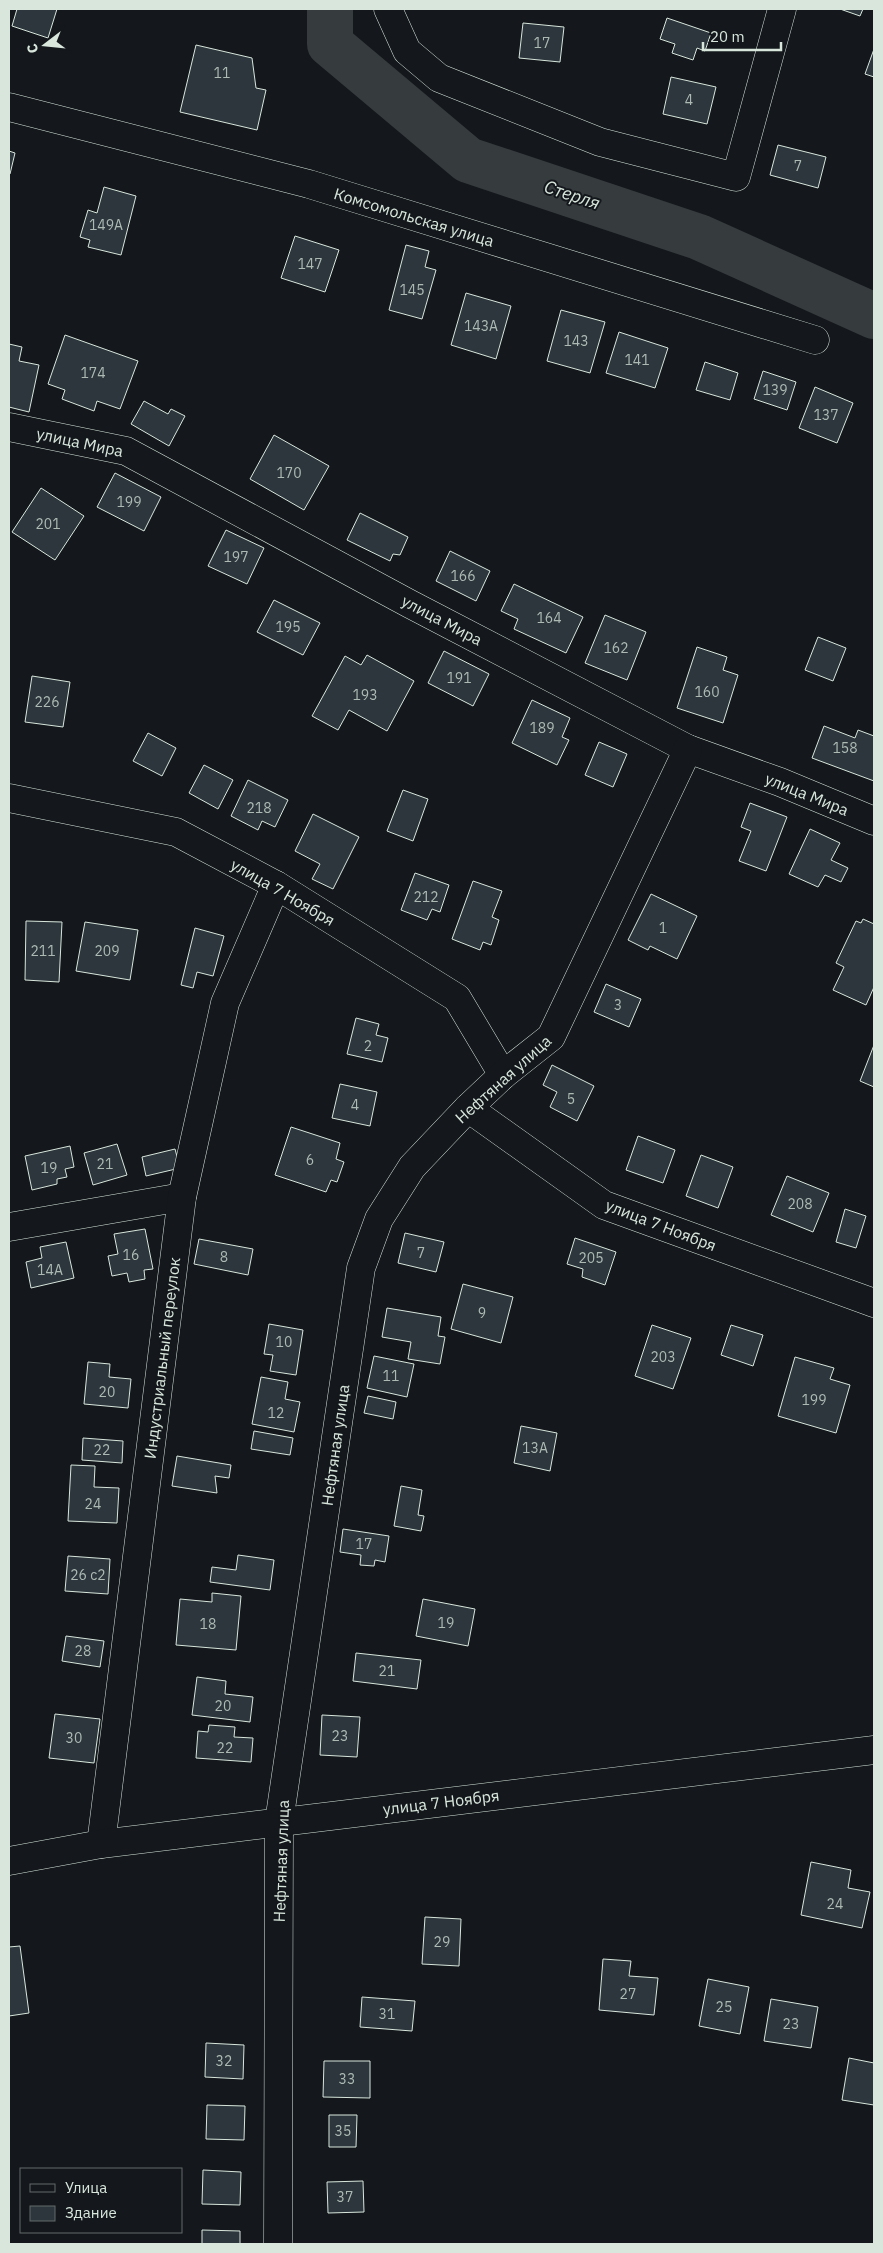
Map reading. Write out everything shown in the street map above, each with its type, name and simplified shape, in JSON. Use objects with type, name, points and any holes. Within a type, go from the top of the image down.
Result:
[{"type":"street","points":[[388,9],[407,51],[439,78],[600,142],[736,178],[782,9]]},
{"type":"street","name":"Комсомольская улица","points":[[9,107],[309,184],[815,340]]},
{"type":"street","name":"улица Мира","points":[[9,427],[126,451],[410,604],[688,749],[780,782],[874,821]]},
{"type":"street","name":"Нефтяная улица","points":[[278,2244],[279,1822],[361,1268],[379,1219],[412,1166],[503,1075],[552,1037],[688,749]]},
{"type":"street","name":"улица 7 Ноября","points":[[9,798],[176,832],[276,885],[457,998],[503,1075]]},
{"type":"street","name":"Индустриальный переулок","points":[[101,1844],[182,1197],[225,1003],[276,885]]},
{"type":"street","name":"улица 7 Ноября","points":[[468,1108],[604,1205],[874,1303]]},
{"type":"street","points":[[9,1227],[182,1197]]},
{"type":"street","name":"улица 7 Ноября","points":[[9,1861],[101,1844],[874,1750]]},
{"type":"building","points":[[17,9],[57,9],[48,38],[12,26]]},
{"type":"building","points":[[840,9],[863,9],[860,16]]},
{"type":"building","points":[[667,18],[711,33],[705,51],[697,48],[693,60],[672,53],[675,44],[660,39]]},
{"type":"building","points":[[523,23],[564,27],[560,62],[519,58]]},
{"type":"building","points":[[196,45],[252,58],[256,88],[266,90],[257,130],[180,112]]},
{"type":"building","points":[[874,49],[874,77],[865,74]]},
{"type":"building","points":[[671,77],[716,87],[707,124],[663,114]]},
{"type":"building","points":[[778,145],[826,157],[818,188],[770,175]]},
{"type":"building","points":[[9,151],[15,153],[10,174],[9,174]]},
{"type":"building","points":[[104,187],[136,196],[121,255],[88,247],[90,240],[80,237],[88,210],[97,213]]},
{"type":"building","points":[[295,236],[339,250],[325,292],[281,278]]},
{"type":"building","points":[[406,245],[429,251],[425,267],[436,270],[422,319],[389,310]]},
{"type":"building","points":[[466,293],[511,306],[496,359],[451,345]]},
{"type":"building","points":[[561,310],[605,322],[590,373],[547,361]]},
{"type":"building","points":[[619,332],[668,348],[655,388],[606,373]]},
{"type":"building","points":[[65,335],[138,361],[120,409],[97,401],[94,411],[62,399],[65,390],[48,384]]},
{"type":"building","points":[[9,344],[22,347],[19,361],[39,365],[29,412],[9,407]]},
{"type":"building","points":[[705,362],[738,373],[730,400],[696,390]]},
{"type":"building","points":[[763,371],[796,382],[787,410],[754,399]]},
{"type":"building","points":[[815,387],[853,403],[837,443],[799,428]]},
{"type":"building","points":[[144,401],[168,414],[171,409],[185,416],[169,446],[131,424]]},
{"type":"building","points":[[274,435],[329,466],[304,510],[250,479]]},
{"type":"building","points":[[115,473],[161,497],[144,531],[97,507]]},
{"type":"building","points":[[41,488],[84,516],[55,560],[12,532]]},
{"type":"building","points":[[360,513],[408,537],[400,555],[393,554],[390,561],[347,540]]},
{"type":"building","points":[[226,530],[264,548],[247,584],[208,566]]},
{"type":"building","points":[[450,551],[490,571],[476,601],[436,581]]},
{"type":"building","points":[[514,584],[583,617],[566,653],[514,629],[518,619],[501,611]]},
{"type":"building","points":[[274,600],[320,623],[303,655],[257,632]]},
{"type":"building","points":[[605,615],[646,632],[627,680],[585,663]]},
{"type":"building","points":[[818,637],[846,648],[833,681],[805,670]]},
{"type":"building","points":[[697,647],[727,657],[723,670],[738,675],[723,723],[677,708]]},
{"type":"building","points":[[444,651],[489,674],[473,706],[428,683]]},
{"type":"building","points":[[367,655],[414,681],[387,731],[349,710],[338,730],[312,716],[345,656],[361,665]]},
{"type":"building","points":[[32,676],[70,682],[63,727],[25,722]]},
{"type":"building","points":[[532,700],[570,718],[562,737],[569,740],[557,765],[512,743]]},
{"type":"building","points":[[824,726],[855,738],[858,730],[874,736],[874,781],[812,758]]},
{"type":"building","points":[[148,733],[176,748],[162,776],[133,761]]},
{"type":"building","points":[[599,742],[627,754],[613,787],[585,775]]},
{"type":"building","points":[[204,765],[233,780],[218,809],[189,793]]},
{"type":"building","points":[[248,780],[288,800],[275,827],[262,821],[258,830],[231,816]]},
{"type":"building","points":[[403,790],[428,799],[413,841],[387,831]]},
{"type":"building","points":[[750,803],[787,817],[766,871],[739,861],[751,831],[741,827]]},
{"type":"building","points":[[313,814],[359,837],[333,889],[312,879],[320,864],[295,851]]},
{"type":"building","points":[[810,829],[840,843],[831,860],[848,868],[841,882],[825,875],[818,887],[789,874]]},
{"type":"building","points":[[415,873],[449,885],[440,912],[432,909],[427,920],[401,910]]},
{"type":"building","points":[[473,881],[502,891],[492,917],[499,920],[491,945],[483,942],[480,950],[452,939]]},
{"type":"building","points":[[651,894],[697,916],[677,959],[650,946],[648,950],[628,940]]},
{"type":"building","points":[[863,919],[874,924],[874,987],[866,1005],[833,990],[844,967],[836,963],[856,921],[861,923]]},
{"type":"building","points":[[26,921],[62,922],[59,982],[25,980]]},
{"type":"building","points":[[85,922],[138,930],[130,980],[76,971]]},
{"type":"building","points":[[195,928],[224,936],[213,976],[197,972],[193,988],[181,985]]},
{"type":"building","points":[[606,984],[641,999],[629,1027],[594,1012]]},
{"type":"building","points":[[356,1018],[379,1024],[376,1035],[388,1038],[382,1062],[347,1054]]},
{"type":"building","points":[[874,1045],[874,1087],[860,1081]]},
{"type":"building","points":[[552,1065],[594,1086],[577,1121],[550,1107],[557,1092],[543,1085]]},
{"type":"building","points":[[340,1084],[377,1092],[370,1126],[332,1118]]},
{"type":"building","points":[[291,1127],[340,1143],[336,1159],[344,1162],[337,1182],[331,1180],[326,1192],[275,1175]]},
{"type":"building","points":[[638,1136],[675,1150],[663,1183],[626,1170]]},
{"type":"building","points":[[117,1144],[127,1175],[93,1185],[84,1153]]},
{"type":"building","points":[[70,1146],[74,1167],[65,1169],[67,1177],[57,1179],[57,1184],[32,1190],[25,1156]]},
{"type":"building","points":[[175,1149],[180,1168],[146,1176],[142,1157]]},
{"type":"building","points":[[701,1155],[733,1167],[718,1208],[686,1196]]},
{"type":"building","points":[[787,1176],[829,1193],[813,1232],[771,1215]]},
{"type":"building","points":[[845,1209],[866,1216],[856,1248],[836,1242]]},
{"type":"building","points":[[145,1229],[153,1269],[144,1270],[145,1279],[129,1282],[127,1273],[112,1276],[108,1256],[118,1254],[114,1234]]},
{"type":"building","points":[[405,1233],[444,1242],[436,1272],[398,1263]]},
{"type":"building","points":[[575,1238],[616,1252],[605,1285],[582,1277],[583,1269],[567,1264]]},
{"type":"building","points":[[199,1239],[253,1249],[248,1275],[194,1264]]},
{"type":"building","points":[[66,1242],[74,1278],[31,1288],[26,1262],[42,1258],[40,1247]]},
{"type":"building","points":[[463,1284],[513,1297],[501,1343],[451,1329]]},
{"type":"building","points":[[387,1308],[441,1317],[438,1336],[445,1337],[440,1364],[408,1359],[411,1342],[382,1337]]},
{"type":"building","points":[[269,1324],[303,1330],[296,1375],[270,1371],[273,1355],[264,1354]]},
{"type":"building","points":[[652,1325],[691,1338],[673,1389],[635,1376]]},
{"type":"building","points":[[731,1325],[763,1335],[753,1366],[721,1355]]},
{"type":"building","points":[[374,1356],[414,1364],[407,1397],[367,1388]]},
{"type":"building","points":[[795,1357],[834,1368],[830,1379],[850,1385],[836,1433],[778,1416]]},
{"type":"building","points":[[88,1362],[110,1364],[109,1377],[131,1379],[128,1408],[84,1404]]},
{"type":"building","points":[[261,1377],[288,1382],[285,1399],[300,1402],[294,1432],[252,1424]]},
{"type":"building","points":[[368,1396],[396,1402],[393,1419],[364,1413]]},
{"type":"building","points":[[521,1426],[557,1433],[550,1471],[514,1463]]},
{"type":"building","points":[[254,1431],[293,1438],[290,1455],[251,1449]]},
{"type":"building","points":[[83,1438],[123,1441],[122,1463],[82,1460]]},
{"type":"building","points":[[177,1456],[231,1465],[229,1478],[215,1476],[217,1493],[172,1486]]},
{"type":"building","points":[[71,1465],[95,1466],[94,1487],[119,1488],[117,1523],[68,1521]]},
{"type":"building","points":[[401,1486],[422,1490],[418,1515],[424,1516],[421,1531],[394,1526]]},
{"type":"building","points":[[343,1529],[389,1536],[385,1562],[375,1560],[374,1566],[360,1565],[361,1555],[340,1552]]},
{"type":"building","points":[[238,1555],[274,1560],[270,1590],[210,1582],[212,1567],[236,1570]]},
{"type":"building","points":[[68,1556],[110,1559],[108,1594],[65,1591]]},
{"type":"building","points":[[212,1593],[241,1596],[236,1650],[176,1645],[180,1599],[212,1602]]},
{"type":"building","points":[[423,1599],[475,1609],[468,1646],[416,1636]]},
{"type":"building","points":[[66,1636],[104,1641],[100,1667],[62,1661]]},
{"type":"building","points":[[356,1653],[421,1660],[417,1689],[353,1681]]},
{"type":"building","points":[[197,1677],[226,1681],[225,1694],[253,1697],[250,1722],[192,1715]]},
{"type":"building","points":[[55,1714],[100,1719],[94,1763],[49,1758]]},
{"type":"building","points":[[322,1715],[360,1717],[357,1757],[320,1755]]},
{"type":"building","points":[[209,1725],[235,1727],[234,1737],[253,1738],[251,1762],[196,1758],[198,1731],[208,1732]]},
{"type":"building","points":[[811,1862],[851,1870],[848,1888],[870,1892],[862,1928],[801,1915]]},
{"type":"building","points":[[425,1917],[461,1919],[459,1966],[422,1964]]},
{"type":"building","points":[[20,1946],[29,2013],[9,2016],[9,1947]]},
{"type":"building","points":[[603,1959],[631,1961],[629,1976],[658,1978],[654,2015],[599,2010]]},
{"type":"building","points":[[708,1979],[749,1987],[740,2034],[699,2026]]},
{"type":"building","points":[[362,1997],[415,2001],[412,2031],[360,2027]]},
{"type":"building","points":[[771,1999],[818,2007],[811,2048],[764,2041]]},
{"type":"building","points":[[206,2043],[244,2045],[243,2079],[205,2077]]},
{"type":"building","points":[[849,2058],[874,2063],[874,2105],[842,2100]]},
{"type":"building","points":[[324,2061],[370,2061],[370,2098],[323,2097]]},
{"type":"building","points":[[207,2105],[245,2106],[244,2140],[206,2139]]},
{"type":"building","points":[[329,2115],[357,2115],[356,2147],[329,2147]]},
{"type":"building","points":[[203,2170],[241,2172],[240,2205],[202,2204]]},
{"type":"building","points":[[363,2181],[364,2212],[328,2213],[327,2182]]},
{"type":"building","points":[[202,2230],[240,2231],[240,2244],[202,2244]]},
{"type":"waterway","name":"Стерля","points":[[330,9],[330,44],[468,160],[699,237],[874,316]]}]
